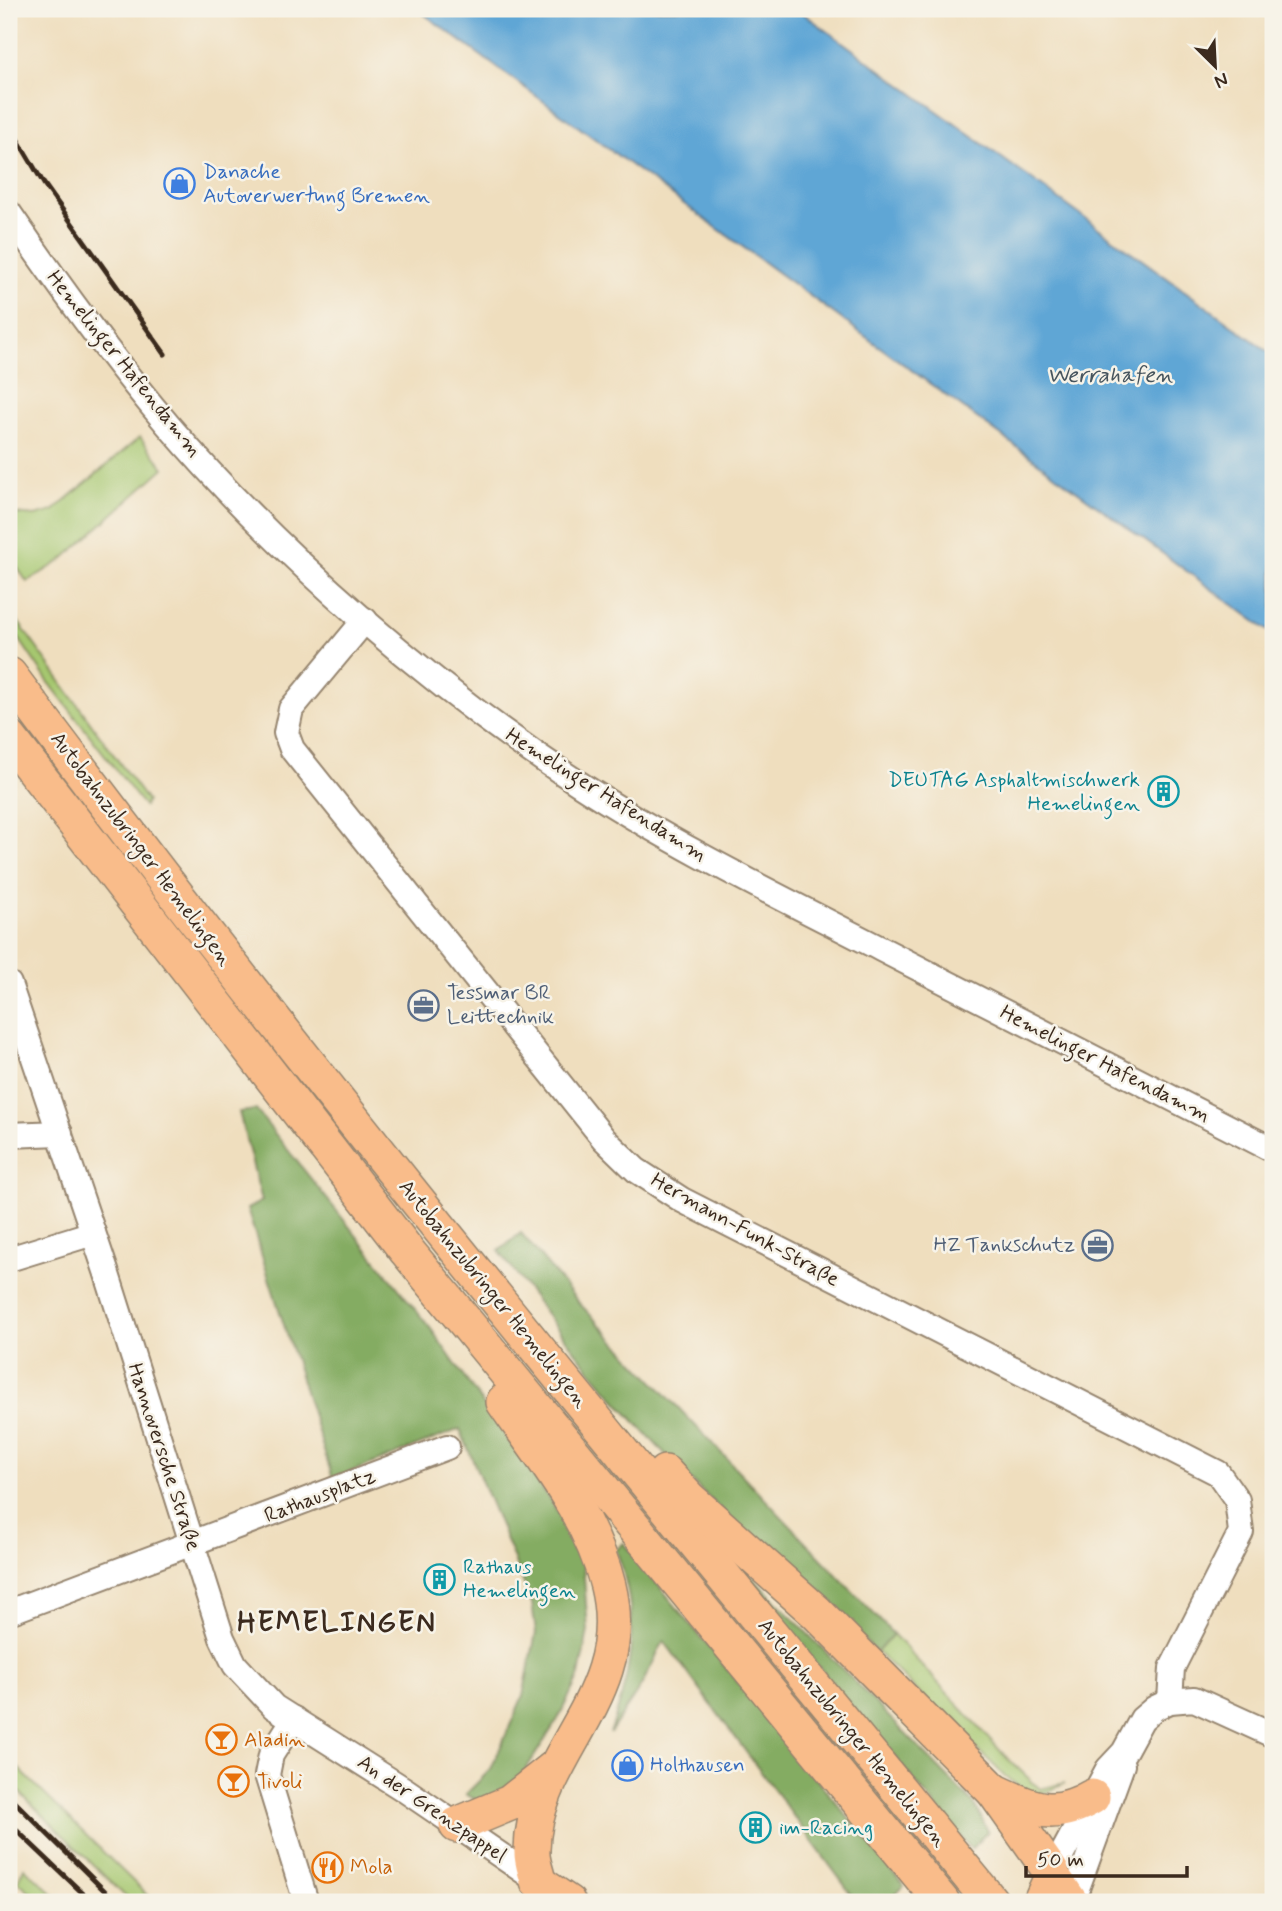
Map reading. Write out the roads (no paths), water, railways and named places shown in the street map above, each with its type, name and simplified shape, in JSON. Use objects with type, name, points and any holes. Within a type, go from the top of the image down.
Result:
[{"type":"highway","name":"Autobahnzubringer Hemelingen","points":[[10,674],[234,972],[557,1375],[991,1902]]},
{"type":"highway","name":"Autobahnzubringer Hemelingen","points":[[9,738],[407,1251],[943,1902]]},
{"type":"highway","points":[[9,769],[43,784]]},
{"type":"highway","points":[[407,1251],[425,1304],[496,1391],[571,1500],[595,1542],[609,1588],[613,1634],[599,1693],[559,1765],[535,1818],[531,1853],[538,1881]]},
{"type":"highway","points":[[557,1375],[607,1407],[689,1499],[816,1612],[994,1791],[1045,1888]]},
{"type":"highway","points":[[457,1825],[510,1803],[559,1765]]},
{"type":"highway","points":[[994,1791],[1023,1805],[1052,1812],[1072,1808],[1092,1797]]},
{"type":"main road","name":"An der Grenzpappel","points":[[538,1881],[569,1902]]},
{"type":"main road","points":[[1045,1888],[1072,1902]]},
{"type":"street","name":"Hemelinger Hafendamm","points":[[9,213],[56,281],[168,425],[251,513],[365,620],[460,698],[522,744],[655,829],[727,870],[1273,1150]]},
{"type":"street","name":"Hermann-Funk-Straße","points":[[365,620],[291,709],[286,733],[292,749],[604,1139],[636,1170],[682,1200],[1219,1473],[1237,1500],[1241,1532],[1172,1668],[1170,1701]]},
{"type":"street","name":"Hannoversche Straße","points":[[9,984],[93,1233],[222,1638],[235,1665],[274,1707],[294,1720]]},
{"type":"street","points":[[9,1135],[60,1133]]},
{"type":"street","points":[[9,1259],[93,1233]]},
{"type":"street","name":"Rathausplatz","points":[[9,1612],[447,1447]]},
{"type":"street","points":[[1045,1888],[1108,1769],[1124,1752],[1142,1719],[1170,1701],[1194,1699],[1273,1735]]},
{"type":"street","points":[[294,1720],[271,1755],[267,1775],[306,1902]]},
{"type":"street","name":"An der Grenzpappel","points":[[294,1720],[457,1825],[538,1881]]},
{"type":"street","points":[[1072,1902],[1120,1776],[1124,1752]]},
{"type":"water","name":"Werrahafen","points":[[417,9],[797,9],[1273,355],[1273,634]]},
{"type":"railway","points":[[9,125],[44,184],[165,354]]},
{"type":"railway","points":[[9,1796],[116,1902]]},
{"type":"railway","points":[[9,1823],[92,1902]]},
{"type":"place","name":"Danache Autoverwertung Bremen","points":[[180,184]]},
{"type":"place","name":"DEUTAG Asphaltmischwerk Hemelingen","points":[[1163,792]]},
{"type":"place","name":"Tessmar BR Leittechnik","points":[[424,1005]]},
{"type":"place","name":"HZ Tankschutz","points":[[1098,1245]]},
{"type":"place","name":"Rathaus Hemelingen","points":[[440,1579]]},
{"type":"place","name":"Aladin","points":[[221,1740]]},
{"type":"place","name":"Holthausen","points":[[627,1765]]},
{"type":"place","name":"Tivoli","points":[[234,1782]]},
{"type":"place","name":"im-Racing","points":[[756,1828]]},
{"type":"place","name":"Mola","points":[[327,1867]]},
{"type":"district","name":"HEMELINGEN","points":[[337,1623]]}]
